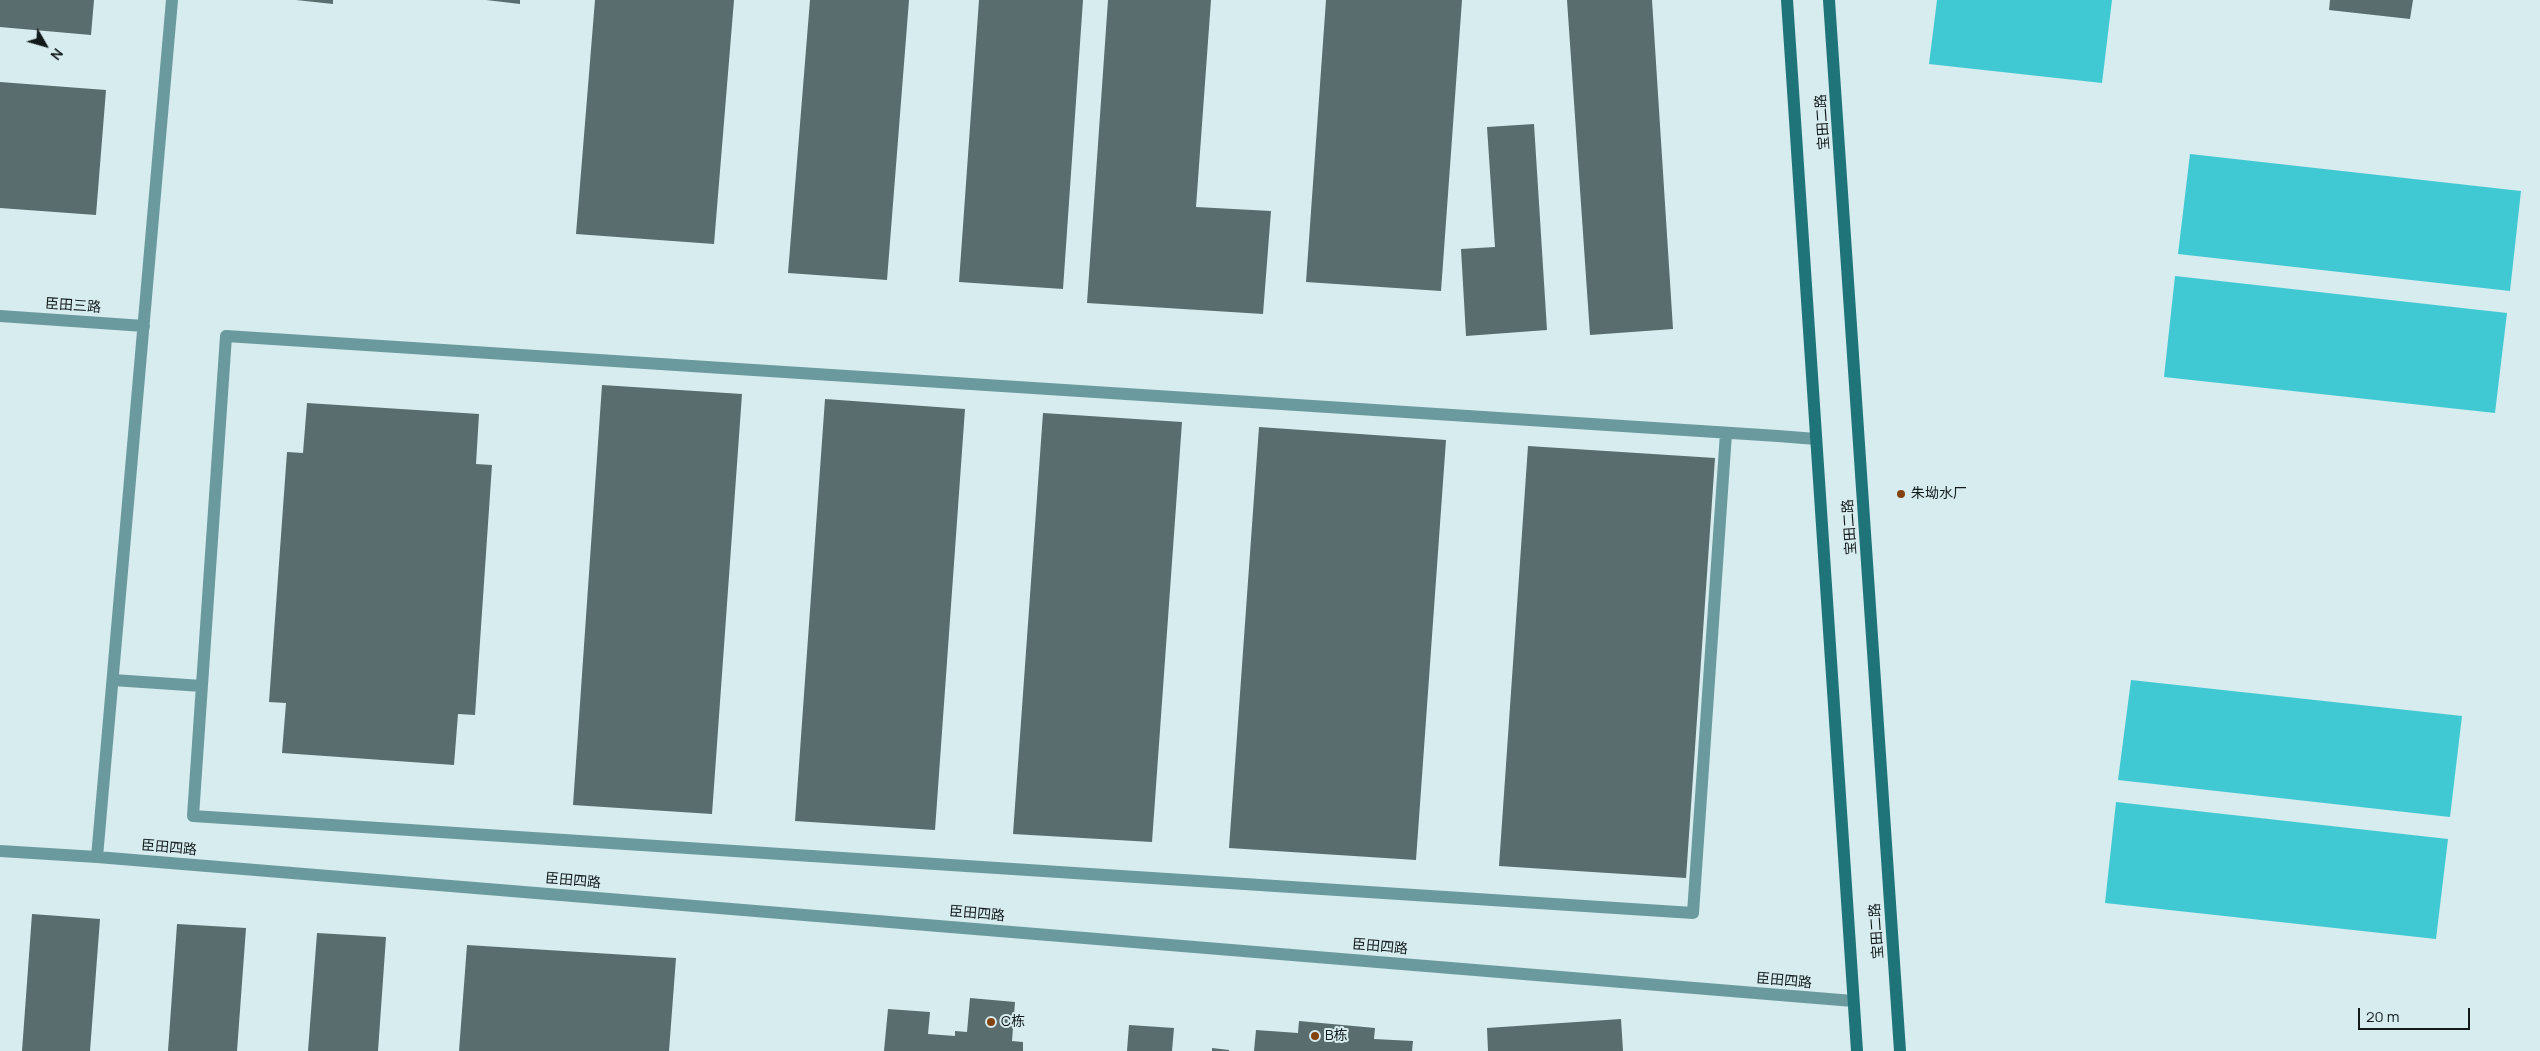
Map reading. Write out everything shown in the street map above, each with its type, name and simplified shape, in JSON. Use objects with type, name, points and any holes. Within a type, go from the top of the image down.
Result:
[{"type":"street","points":[[97,857],[172,0]]},
{"type":"street","name":"宝田二路","points":[[1786,0],[1857,1051]]},
{"type":"street","name":"宝田二路","points":[[1829,0],[1900,1051]]},
{"type":"street","name":"臣田三路","points":[[0,316],[144,326]]},
{"type":"street","points":[[1726,433],[1693,913],[193,816],[226,336],[1816,438]]},
{"type":"street","points":[[113,680],[202,686]]},
{"type":"street","name":"臣田四路","points":[[0,851],[97,857],[1854,1001]]},
{"type":"water","points":[[1937,0],[2112,0],[2102,83],[1929,64]]},
{"type":"water","points":[[2190,154],[2521,191],[2510,291],[2178,254]]},
{"type":"water","points":[[2175,276],[2507,313],[2495,413],[2164,377]]},
{"type":"water","points":[[2131,680],[2462,716],[2450,817],[2118,780]]},
{"type":"water","points":[[2116,802],[2448,839],[2436,939],[2105,903]]},
{"type":"building","points":[[0,0],[94,0],[91,35],[0,27]]},
{"type":"building","points":[[296,0],[333,0],[333,4]]},
{"type":"building","points":[[486,0],[520,0],[520,4]]},
{"type":"building","points":[[595,0],[734,0],[714,244],[576,234]]},
{"type":"building","points":[[810,0],[909,0],[887,280],[788,273]]},
{"type":"building","points":[[979,0],[1083,0],[1063,289],[959,282]]},
{"type":"building","points":[[1108,0],[1211,0],[1196,207],[1271,211],[1263,314],[1087,303]]},
{"type":"building","points":[[1326,0],[1462,0],[1441,291],[1306,282]]},
{"type":"building","points":[[1567,0],[1652,0],[1673,329],[1590,335]]},
{"type":"building","points":[[2330,0],[2413,0],[2410,19],[2329,10]]},
{"type":"building","points":[[0,82],[106,90],[96,215],[0,208]]},
{"type":"building","points":[[1534,124],[1547,330],[1466,336],[1461,249],[1495,247],[1487,127]]},
{"type":"building","points":[[602,385],[742,394],[712,814],[573,805]]},
{"type":"building","points":[[825,399],[965,409],[935,830],[795,821]]},
{"type":"building","points":[[307,403],[479,414],[476,464],[492,465],[475,715],[458,714],[454,765],[282,753],[286,703],[269,702],[287,452],[303,453]]},
{"type":"building","points":[[1043,413],[1182,422],[1152,842],[1013,834]]},
{"type":"building","points":[[1259,427],[1446,440],[1416,860],[1229,848]]},
{"type":"building","points":[[1528,446],[1715,458],[1686,878],[1499,866]]},
{"type":"building","points":[[32,914],[100,919],[90,1051],[22,1051]]},
{"type":"building","points":[[177,924],[246,928],[237,1051],[168,1051]]},
{"type":"building","points":[[317,933],[386,937],[378,1051],[308,1051]]},
{"type":"building","points":[[467,945],[676,958],[669,1051],[459,1051]]},
{"type":"building","name":"C栋","points":[[970,998],[1015,1002],[1012,1041],[1023,1042],[1023,1051],[884,1051],[888,1009],[930,1012],[928,1034],[955,1036],[955,1031],[967,1032]]},
{"type":"building","points":[[1621,1019],[1623,1051],[1488,1051],[1487,1028]]},
{"type":"building","name":"B栋","points":[[1299,1021],[1375,1028],[1374,1039],[1413,1041],[1412,1051],[1254,1051],[1256,1030],[1298,1033]]},
{"type":"building","points":[[1129,1025],[1174,1028],[1172,1051],[1127,1051]]},
{"type":"building","points":[[1212,1048],[1229,1050],[1229,1051],[1212,1051]]},
{"type":"place","name":"朱坳水厂","points":[[1901,494]]},
{"type":"place","name":"C栋","points":[[991,1022]]},
{"type":"place","name":"B栋","points":[[1315,1036]]}]
